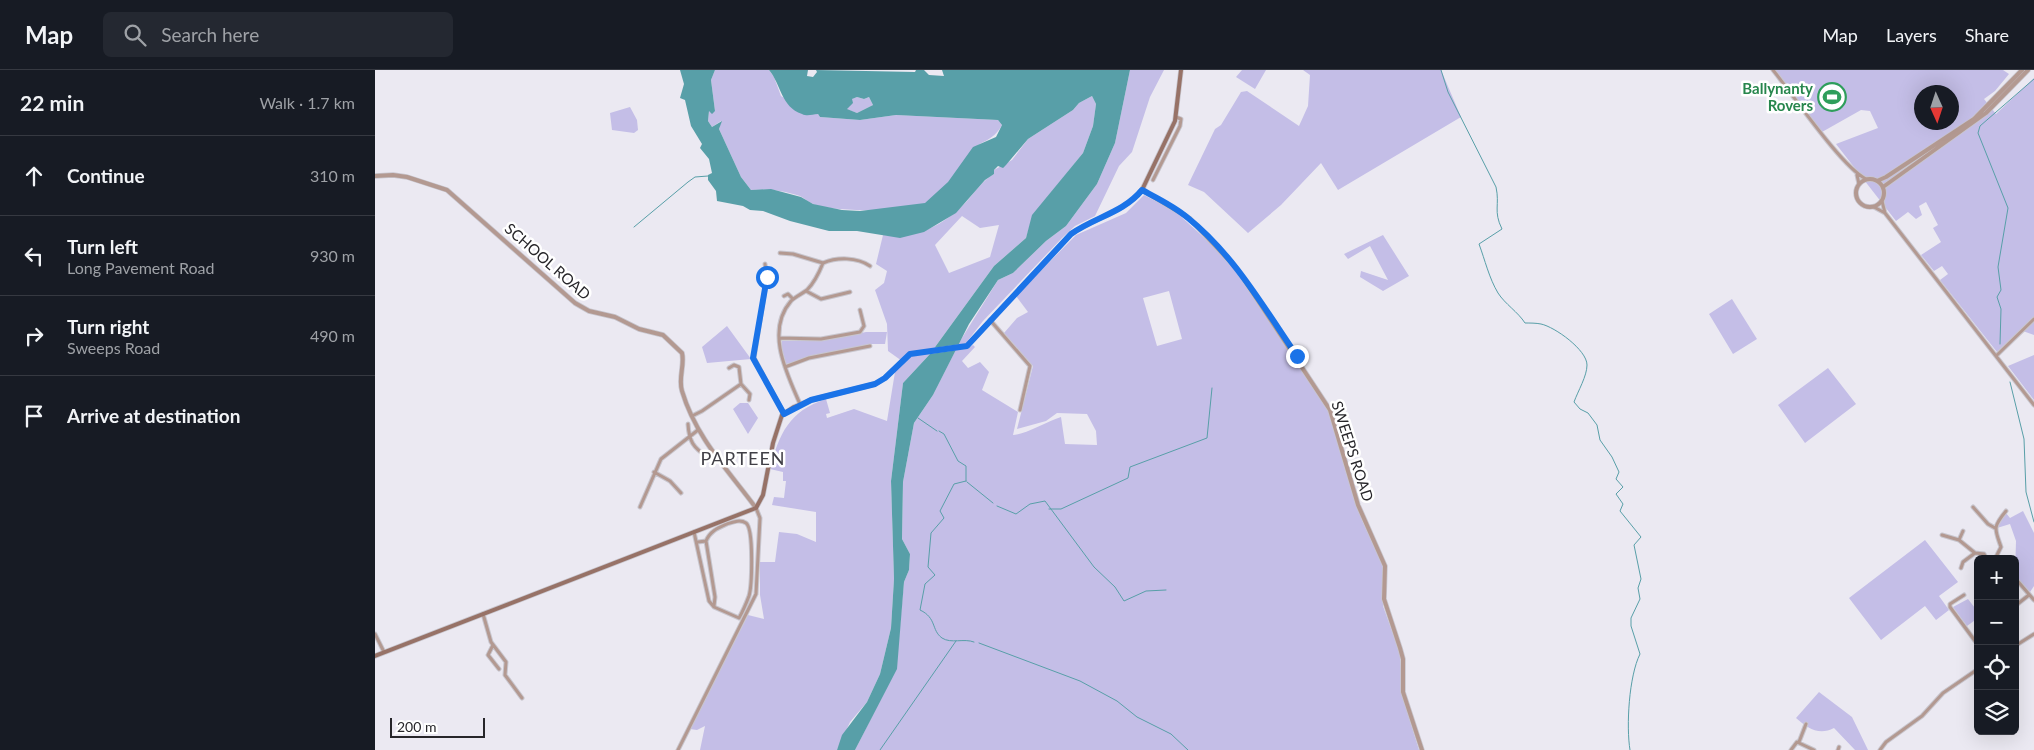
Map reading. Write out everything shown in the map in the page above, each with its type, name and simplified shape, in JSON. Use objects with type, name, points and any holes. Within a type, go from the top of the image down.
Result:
[{"type":"main road","points":[[375,656],[756,508],[763,495],[773,443],[783,414],[800,404],[875,384],[885,378],[907,356],[915,353],[967,346],[973,342],[989,320],[1071,234],[1092,221],[1123,208],[1142,190],[1176,117],[1181,70]]},
{"type":"street","points":[[1773,70],[1857,174],[1867,179],[1877,180],[1886,177],[1974,118],[2022,70]]},
{"type":"street","points":[[1885,214],[1881,201],[1883,188],[1986,113],[2028,70]]},
{"type":"street","points":[[1153,180],[1180,126],[1181,119],[1176,117]]},
{"type":"street","name":"SCHOOL ROAD","points":[[375,176],[393,174],[407,176],[447,190],[575,303],[596,314],[615,317],[639,329],[663,335],[669,339],[682,353],[681,388],[699,430],[715,456],[756,508]]},
{"type":"street","points":[[1857,174],[1859,184],[1855,194],[1858,201],[1863,206],[1874,207],[1885,214],[2034,405]]},
{"type":"street","points":[[1859,184],[1867,179]]},
{"type":"street","points":[[1877,180],[1883,188]]},
{"type":"street","name":"SWEEPS ROAD","points":[[1142,190],[1189,218],[1237,269],[1330,410],[1358,505],[1385,566],[1384,598],[1403,659],[1403,692],[1422,750]]},
{"type":"street","points":[[1874,207],[1881,201]]},
{"type":"street","points":[[780,254],[793,254],[823,263],[852,259],[864,261],[870,266]]},
{"type":"street","points":[[800,404],[785,367],[779,338],[784,312],[793,299],[805,291],[823,263]]},
{"type":"street","points":[[765,264],[766,284],[753,358],[783,414]]},
{"type":"street","points":[[805,291],[821,299],[850,292]]},
{"type":"street","points":[[784,296],[788,294],[793,299]]},
{"type":"street","points":[[779,338],[821,339],[860,332],[864,326],[859,310]]},
{"type":"street","points":[[1996,356],[2034,319]]},
{"type":"street","points":[[989,320],[1030,366],[1020,410]]},
{"type":"street","points":[[785,367],[809,358],[871,346]]},
{"type":"street","points":[[729,368],[734,365],[739,367],[741,384],[750,394],[749,400]]},
{"type":"street","points":[[692,416],[741,384]]},
{"type":"street","points":[[688,424],[688,437],[697,450],[708,457]]},
{"type":"street","points":[[640,507],[661,458],[699,430]]},
{"type":"street","points":[[654,472],[670,481],[681,493]]},
{"type":"street","points":[[1973,507],[1987,524],[1995,528]]},
{"type":"street","points":[[678,750],[756,594],[760,518],[756,508]]},
{"type":"street","points":[[1997,555],[2001,547],[1994,534],[1995,528],[2006,511]]},
{"type":"street","points":[[714,607],[715,597],[706,541],[710,534],[717,529],[735,521],[745,523],[749,527],[751,538],[750,590],[739,618]]},
{"type":"street","points":[[1959,540],[1963,531]]},
{"type":"street","points":[[695,532],[706,593],[714,607],[744,620]]},
{"type":"street","points":[[1942,535],[1959,540],[1975,553],[1985,555]]},
{"type":"street","points":[[698,542],[706,541]]},
{"type":"street","points":[[1961,568],[1963,562],[1975,553]]},
{"type":"street","points":[[2019,583],[2034,600]]},
{"type":"street","points":[[2019,603],[2029,595]]},
{"type":"street","points":[[1964,596],[1950,604],[1950,608],[1974,640]]},
{"type":"street","points":[[483,614],[493,645],[506,662],[505,675],[522,698]]},
{"type":"street","points":[[375,634],[384,652]]},
{"type":"street","points":[[2017,645],[2034,634]]},
{"type":"street","points":[[493,645],[488,655],[499,669]]},
{"type":"street","points":[[1880,750],[1886,742],[1922,716],[1943,693],[1974,673]]},
{"type":"street","points":[[1791,750],[1799,742],[1806,724]]},
{"type":"street","points":[[1799,742],[1814,750]]},
{"type":"shaded area","points":[[715,70],[769,70],[774,77],[781,96],[813,114],[818,114],[820,117],[860,120],[896,115],[998,120],[1002,125],[994,135],[971,152],[939,193],[926,203],[887,210],[852,210],[823,207],[788,192],[751,190],[741,177],[719,129],[721,121],[712,127],[708,121],[709,111],[715,111],[711,80]]},
{"type":"shaded area","points":[[1130,70],[1164,70],[1150,97],[1132,152],[1119,166],[1095,216],[1075,226],[1062,238],[983,321],[966,343],[957,346],[998,280],[1013,273],[1046,241],[1066,226],[1097,184],[1115,143]]},
{"type":"shaded area","points":[[1242,70],[1266,70],[1255,89],[1236,77]]},
{"type":"shaded area","points":[[1303,70],[1441,70],[1461,117],[1338,190],[1321,163],[1281,205],[1248,233],[1204,192],[1188,185],[1215,129],[1221,125],[1241,92],[1247,91],[1299,126],[1308,106],[1310,75]]},
{"type":"shaded area","points":[[1773,70],[2003,70],[2009,74],[1995,91],[1984,99],[1996,114],[2034,78],[2034,335],[2020,330],[1997,352],[1940,280],[1948,274],[1942,266],[1934,271],[1921,255],[1941,242],[1933,228],[1938,225],[1926,202],[1919,206],[1922,215],[1916,219],[1908,212],[1896,221],[1836,144],[1878,128],[1870,111],[1861,110],[1822,132]]},
{"type":"shaded area","points":[[1092,96],[1096,104],[1093,126],[1083,153],[1033,215],[1026,238],[994,266],[930,354],[903,383],[891,481],[894,579],[891,628],[880,674],[867,702],[850,722],[837,750],[700,750],[705,726],[697,730],[690,729],[748,615],[764,619],[760,595],[760,562],[775,562],[779,532],[797,534],[816,542],[816,512],[772,505],[774,497],[784,498],[786,481],[783,481],[783,472],[770,469],[777,445],[787,425],[803,410],[826,399],[830,413],[826,414],[827,418],[854,409],[887,421],[895,372],[902,361],[888,351],[887,324],[875,290],[884,283],[887,271],[876,264],[883,235],[895,236],[918,233],[939,224],[958,210],[994,174],[994,170],[1012,160],[1028,139],[1073,110],[1079,103]],"holes":[[[962,216],[980,228],[999,225],[990,257],[949,273],[935,245]]]},
{"type":"shaded area","points":[[857,97],[864,99],[869,97],[873,105],[857,113],[846,109],[851,99]]},
{"type":"shaded area","points":[[630,107],[637,120],[638,130],[634,133],[612,130],[610,113]]},
{"type":"shaded area","points":[[1144,195],[1175,211],[1224,256],[1264,310],[1329,412],[1362,520],[1383,566],[1383,606],[1400,653],[1403,698],[1419,750],[855,750],[896,669],[904,582],[909,570],[910,554],[902,539],[903,482],[914,423],[933,395],[956,349],[967,349],[973,345],[975,347],[962,361],[968,368],[980,362],[989,372],[982,390],[1018,412],[1013,435],[1023,433],[1061,417],[1065,444],[1097,445],[1096,431],[1087,414],[1057,413],[1046,421],[1017,429],[1033,366],[1004,333],[1017,318],[1028,312],[1016,296],[1076,235],[1126,213]],"holes":[[[1169,291],[1182,339],[1157,346],[1143,298]]]},
{"type":"shaded area","points":[[1383,235],[1409,276],[1383,291],[1360,277],[1361,271],[1388,280],[1370,246],[1348,259],[1344,254]]},
{"type":"shaded area","points":[[1732,299],[1757,339],[1733,354],[1709,314]]},
{"type":"shaded area","points":[[727,326],[751,359],[707,363],[702,347]]},
{"type":"shaded area","points":[[866,332],[887,332],[885,344],[871,344],[786,364],[781,346],[782,341],[820,341]]},
{"type":"shaded area","points":[[2034,355],[2034,400],[2008,366]]},
{"type":"shaded area","points":[[1828,368],[1856,404],[1805,443],[1778,405]]},
{"type":"shaded area","points":[[740,403],[748,403],[758,418],[748,434],[733,409]]},
{"type":"shaded area","points":[[2023,511],[2034,533],[2034,586],[2030,592],[2019,580],[2019,555],[2016,555],[2016,541],[2010,524],[1997,528],[2006,513],[2010,518]]},
{"type":"shaded area","points":[[1925,540],[1958,582],[1939,596],[1949,610],[1936,620],[1925,606],[1881,640],[1849,598]]},
{"type":"shaded area","points":[[1968,599],[1974,607],[1974,621],[1967,626],[1953,607]]},
{"type":"shaded area","points":[[1819,692],[1852,717],[1868,750],[1855,750],[1834,728],[1823,731],[1813,730],[1796,718]]},
{"type":"water","points":[[680,70],[715,70],[711,80],[715,111],[712,114],[709,111],[708,121],[712,127],[722,121],[719,129],[741,177],[751,190],[771,189],[801,197],[813,204],[842,210],[860,211],[925,203],[948,182],[973,147],[996,137],[1002,125],[998,120],[896,115],[860,120],[820,117],[818,114],[804,115],[795,111],[785,101],[769,70],[808,70],[807,76],[813,77],[817,72],[816,70],[915,72],[916,70],[924,70],[929,75],[944,76],[942,70],[1130,70],[1115,143],[1097,184],[1066,226],[1046,241],[1013,273],[998,280],[969,324],[933,395],[914,423],[903,482],[902,539],[910,554],[909,570],[904,582],[897,669],[855,750],[837,750],[842,735],[867,702],[880,674],[891,628],[894,579],[891,481],[903,383],[930,354],[994,266],[1026,238],[1032,215],[1083,153],[1093,126],[1096,104],[1092,96],[1028,139],[1003,168],[998,166],[994,170],[994,174],[985,180],[956,213],[924,232],[900,238],[857,231],[829,231],[790,221],[763,211],[750,210],[743,206],[717,201],[716,191],[708,180],[708,175],[712,173],[709,159],[700,148],[702,144],[691,126],[685,100],[680,98],[684,84]],"holes":[[[857,97],[864,99],[869,97],[873,105],[857,113],[847,109],[853,103],[852,99]]]},
{"type":"waterway","points":[[1441,70],[1448,92],[1496,187],[1497,213],[1502,229],[1479,244],[1492,281],[1501,297],[1525,323],[1541,324],[1562,334],[1576,346],[1586,359],[1586,374],[1574,402],[1580,409],[1588,413],[1597,425],[1600,440],[1612,457],[1619,472],[1616,479],[1623,487],[1616,494],[1623,504],[1620,511],[1641,537],[1634,545],[1641,579],[1638,588],[1640,599],[1631,618],[1631,626],[1640,654],[1633,675],[1629,701],[1628,728],[1630,750]]},
{"type":"waterway","points":[[2000,344],[2001,309],[1997,297],[2001,290],[1998,267],[2008,208],[1978,133],[1980,126],[2034,79]]},
{"type":"waterway","points":[[634,227],[695,177],[708,176]]},
{"type":"waterway","points":[[2010,382],[2024,439],[2026,492],[2034,522]]},
{"type":"waterway","points":[[1049,509],[1061,509],[1128,478],[1130,467],[1207,438],[1212,388]]},
{"type":"waterway","points":[[918,418],[937,431]]},
{"type":"waterway","points":[[939,431],[944,434],[958,461],[966,466],[966,481]]},
{"type":"waterway","points":[[966,481],[954,484],[940,511],[944,518],[931,533],[928,567],[935,575],[925,584],[920,610],[932,620],[936,631],[942,638],[949,641],[974,642]]},
{"type":"waterway","points":[[967,482],[993,503]]},
{"type":"waterway","points":[[997,506],[1016,514],[1030,504],[1045,501],[1094,567],[1115,587],[1124,601],[1146,591],[1166,590]]},
{"type":"waterway","points":[[880,750],[956,641]]},
{"type":"waterway","points":[[979,643],[1080,681],[1117,701],[1137,717],[1171,734],[1188,750]]},
{"type":"place","name":"Ballynanty Rovers","points":[[1832,97]]},
{"type":"district","name":"PARTEEN","points":[[743,458]]},
{"type":"route","points":[[767,277],[753,358],[784,414],[794,407],[811,400],[875,384],[885,378],[910,354],[967,346],[973,342],[989,320],[1071,234],[1092,221],[1123,208],[1142,190],[1189,218],[1223,252],[1237,269],[1297,356]]}]
